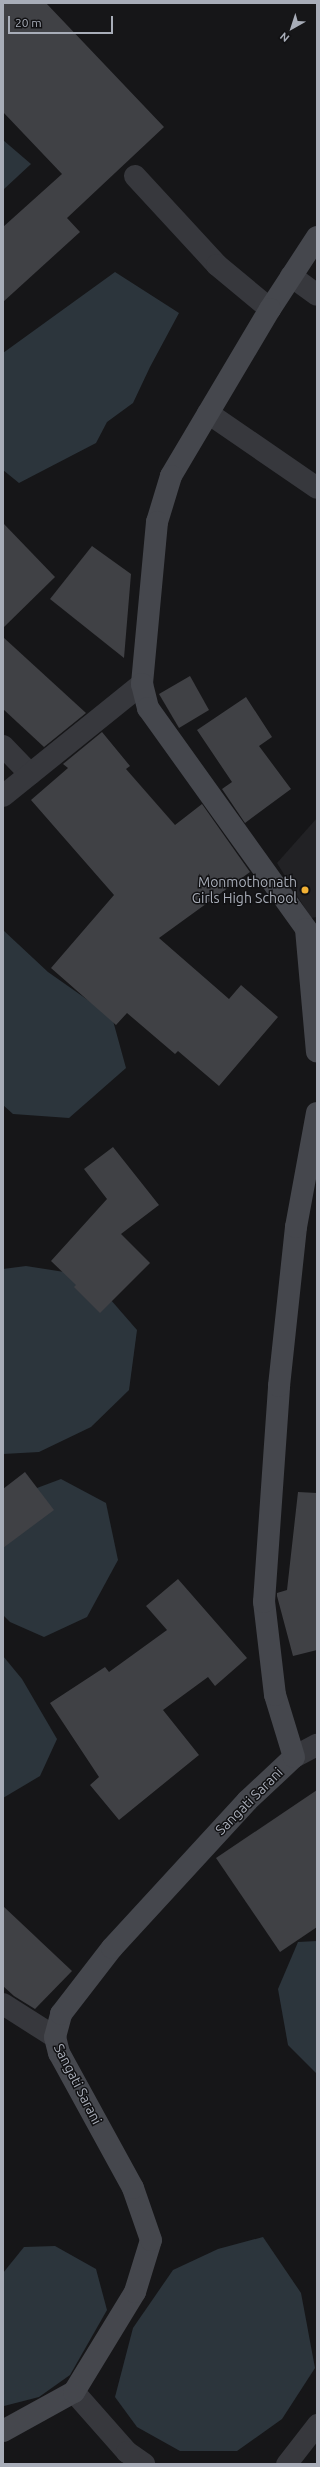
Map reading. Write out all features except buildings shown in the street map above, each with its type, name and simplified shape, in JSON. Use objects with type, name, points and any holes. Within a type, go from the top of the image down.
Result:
[{"type":"street","points":[[135,176],[217,265],[270,309]]},
{"type":"street","points":[[317,238],[270,309],[171,476],[157,522],[142,684],[148,708],[311,927],[317,1052]]},
{"type":"street","points":[[291,276],[317,296]]},
{"type":"street","points":[[208,413],[317,488]]},
{"type":"street","points":[[3,796],[142,684]]},
{"type":"street","points":[[3,746],[30,774]]},
{"type":"street","points":[[294,1757],[275,1695],[264,1602],[279,1386],[296,1227],[317,1113]]},
{"type":"street","name":"Sangati Sarani","points":[[3,2431],[74,2392],[135,2292],[151,2240],[133,2188],[59,2053],[55,2037],[61,2014],[112,1948],[247,1801],[294,1757],[317,1745]]},
{"type":"street","points":[[3,2004],[55,2037]]},
{"type":"street","points":[[74,2392],[127,2452],[144,2464]]},
{"type":"lane","points":[[286,2464],[317,2424]]},
{"type":"shaded area","points":[[3,140],[31,164],[3,190]]},
{"type":"shaded area","points":[[115,272],[179,313],[150,367],[133,403],[107,422],[96,443],[19,483],[3,470],[3,353]]},
{"type":"shaded area","name":"Monmothonath Girls High School","points":[[317,818],[317,917],[311,918],[277,863]]},
{"type":"shaded area","points":[[3,930],[48,972],[112,1017],[126,1068],[69,1118],[13,1114],[3,1105]]},
{"type":"shaded area","points":[[26,1266],[90,1276],[137,1330],[129,1390],[91,1427],[39,1452],[3,1454],[3,1269]]},
{"type":"shaded area","points":[[61,1479],[106,1503],[118,1560],[87,1617],[44,1637],[10,1622],[3,1615],[3,1519],[37,1488]]},
{"type":"shaded area","points":[[3,1656],[22,1679],[57,1739],[40,1776],[3,1798]]},
{"type":"shaded area","points":[[317,1941],[317,2074],[288,2045],[278,1989],[298,1942]]},
{"type":"shaded area","points":[[263,2237],[301,2293],[315,2368],[282,2419],[237,2451],[180,2451],[137,2427],[115,2397],[133,2328],[173,2270],[218,2249]]},
{"type":"shaded area","points":[[55,2246],[96,2269],[107,2310],[70,2375],[39,2397],[4,2406],[3,2273],[24,2247]]},
{"type":"place","name":"Monmothonath Girls High School","points":[[305,890]]}]
